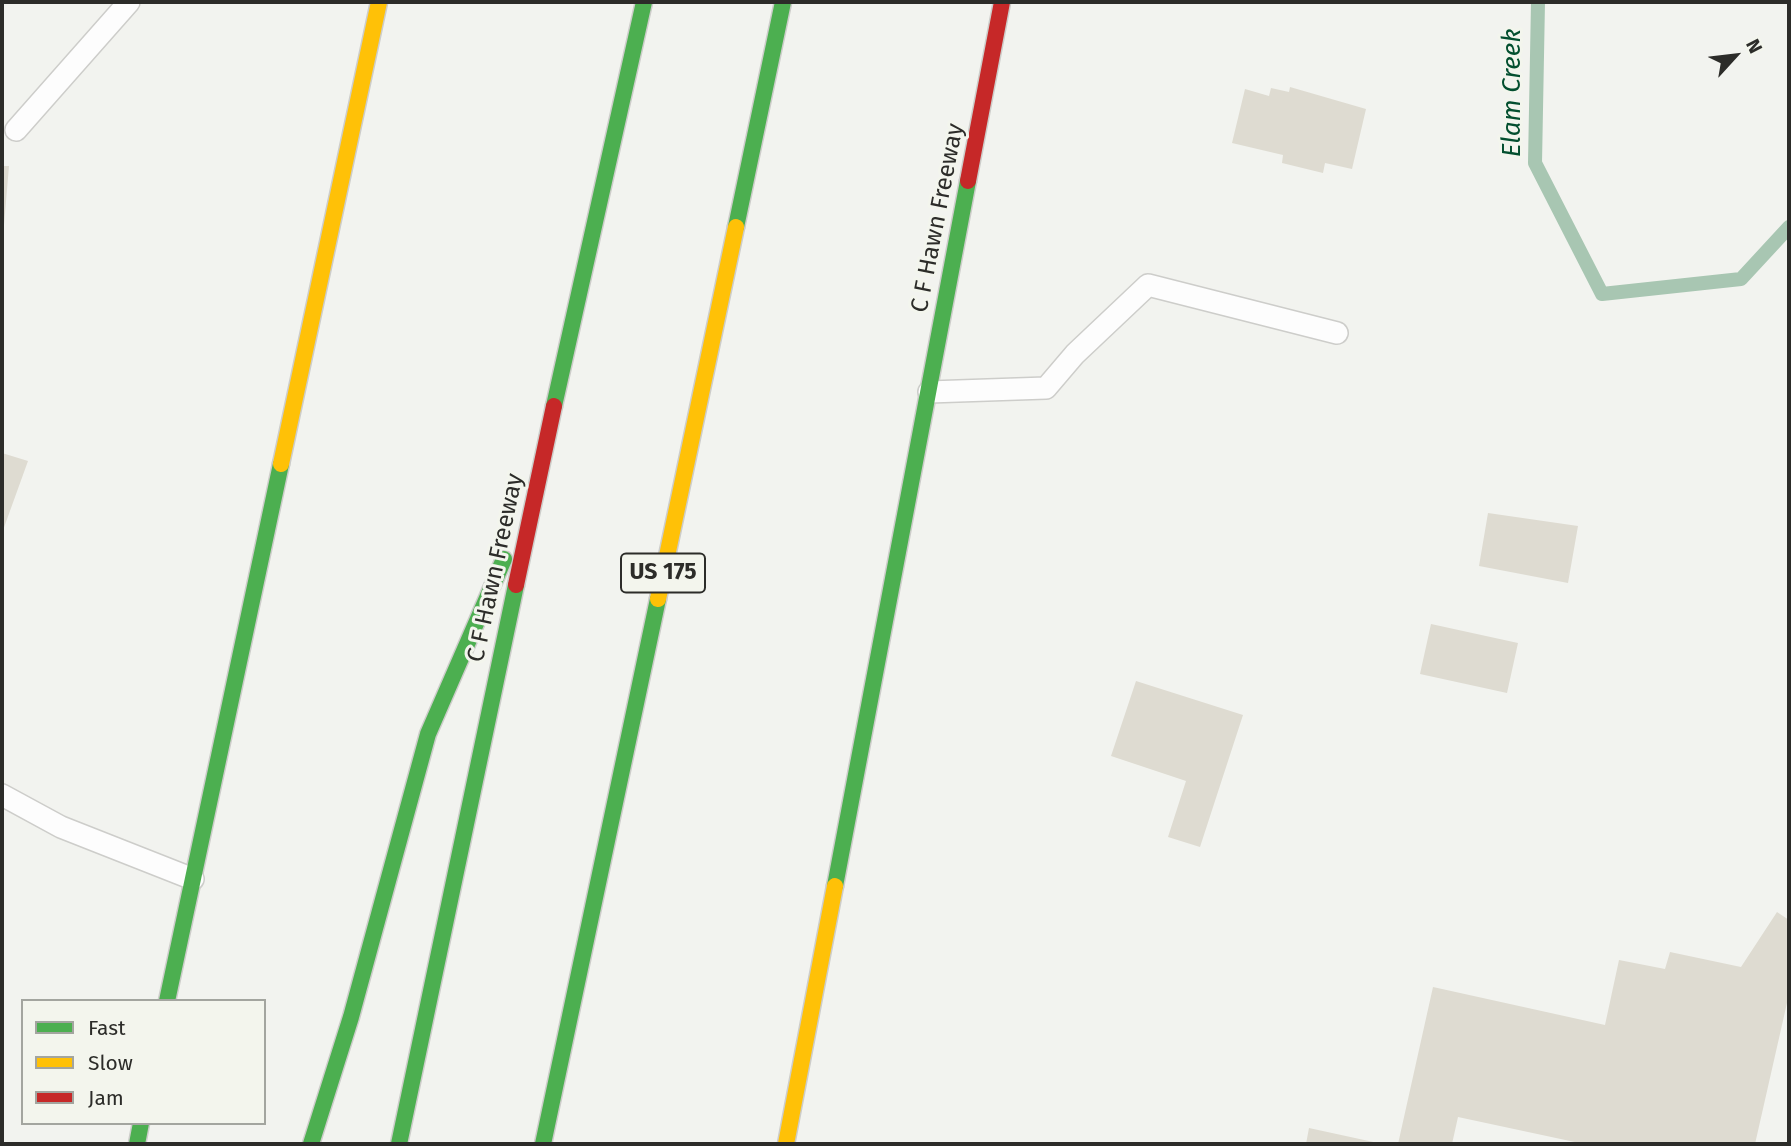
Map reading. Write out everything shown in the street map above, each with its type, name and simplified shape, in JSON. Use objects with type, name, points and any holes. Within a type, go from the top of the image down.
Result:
[{"type":"main road","points":[[167,999],[379,2]]},
{"type":"main road","name":"C F Hawn Freeway","points":[[399,1144],[536,488],[644,2]]},
{"type":"main road","name":"US 175","points":[[543,1144],[783,2]]},
{"type":"main road","name":"C F Hawn Freeway","points":[[786,1144],[1002,2]]},
{"type":"main road","points":[[311,1144],[351,1017],[428,734],[536,488]]},
{"type":"main road","points":[[137,1144],[141,1125]]},
{"type":"lane","points":[[16,130],[129,2]]},
{"type":"lane","points":[[929,392],[1046,388],[1075,354],[1148,285],[1337,333]]},
{"type":"lane","points":[[2,795],[61,827],[193,879]]},
{"type":"building","points":[[1290,87],[1366,109],[1352,169],[1325,163],[1323,173],[1282,163],[1283,155],[1232,143],[1245,89],[1269,96],[1271,88],[1289,92]]},
{"type":"building","points":[[2,166],[9,166],[4,225],[2,225]]},
{"type":"building","points":[[2,453],[28,461],[2,533]]},
{"type":"building","points":[[1488,513],[1578,526],[1568,583],[1479,566]]},
{"type":"building","points":[[1431,624],[1518,643],[1507,693],[1420,674]]},
{"type":"building","points":[[1136,681],[1243,715],[1200,847],[1168,837],[1186,781],[1111,756]]},
{"type":"building","points":[[1777,912],[1789,920],[1789,994],[1755,1144],[1584,1144],[1458,1117],[1452,1144],[1398,1144],[1433,987],[1605,1025],[1619,960],[1665,969],[1670,952],[1741,967]]},
{"type":"building","points":[[1309,1128],[1378,1143],[1378,1144],[1306,1144]]},
{"type":"waterway","name":"Elam Creek","points":[[1538,2],[1535,163],[1602,294],[1741,279],[1789,227]]},
{"type":"traffic: fast","points":[[554,406],[644,2]]},
{"type":"traffic: fast","points":[[736,227],[783,2]]},
{"type":"traffic: fast","points":[[835,886],[968,181]]},
{"type":"traffic: fast","points":[[167,999],[281,464]]},
{"type":"traffic: fast","points":[[311,1144],[351,1017],[428,734],[504,559]]},
{"type":"traffic: fast","points":[[399,1144],[516,585]]},
{"type":"traffic: fast","points":[[543,1144],[658,599]]},
{"type":"traffic: fast","points":[[137,1144],[141,1125]]},
{"type":"traffic: slow","points":[[281,464],[379,2]]},
{"type":"traffic: slow","points":[[658,599],[736,227]]},
{"type":"traffic: slow","points":[[786,1144],[835,886]]},
{"type":"traffic: jam","points":[[968,181],[1002,2]]},
{"type":"traffic: jam","points":[[516,585],[554,406]]}]
